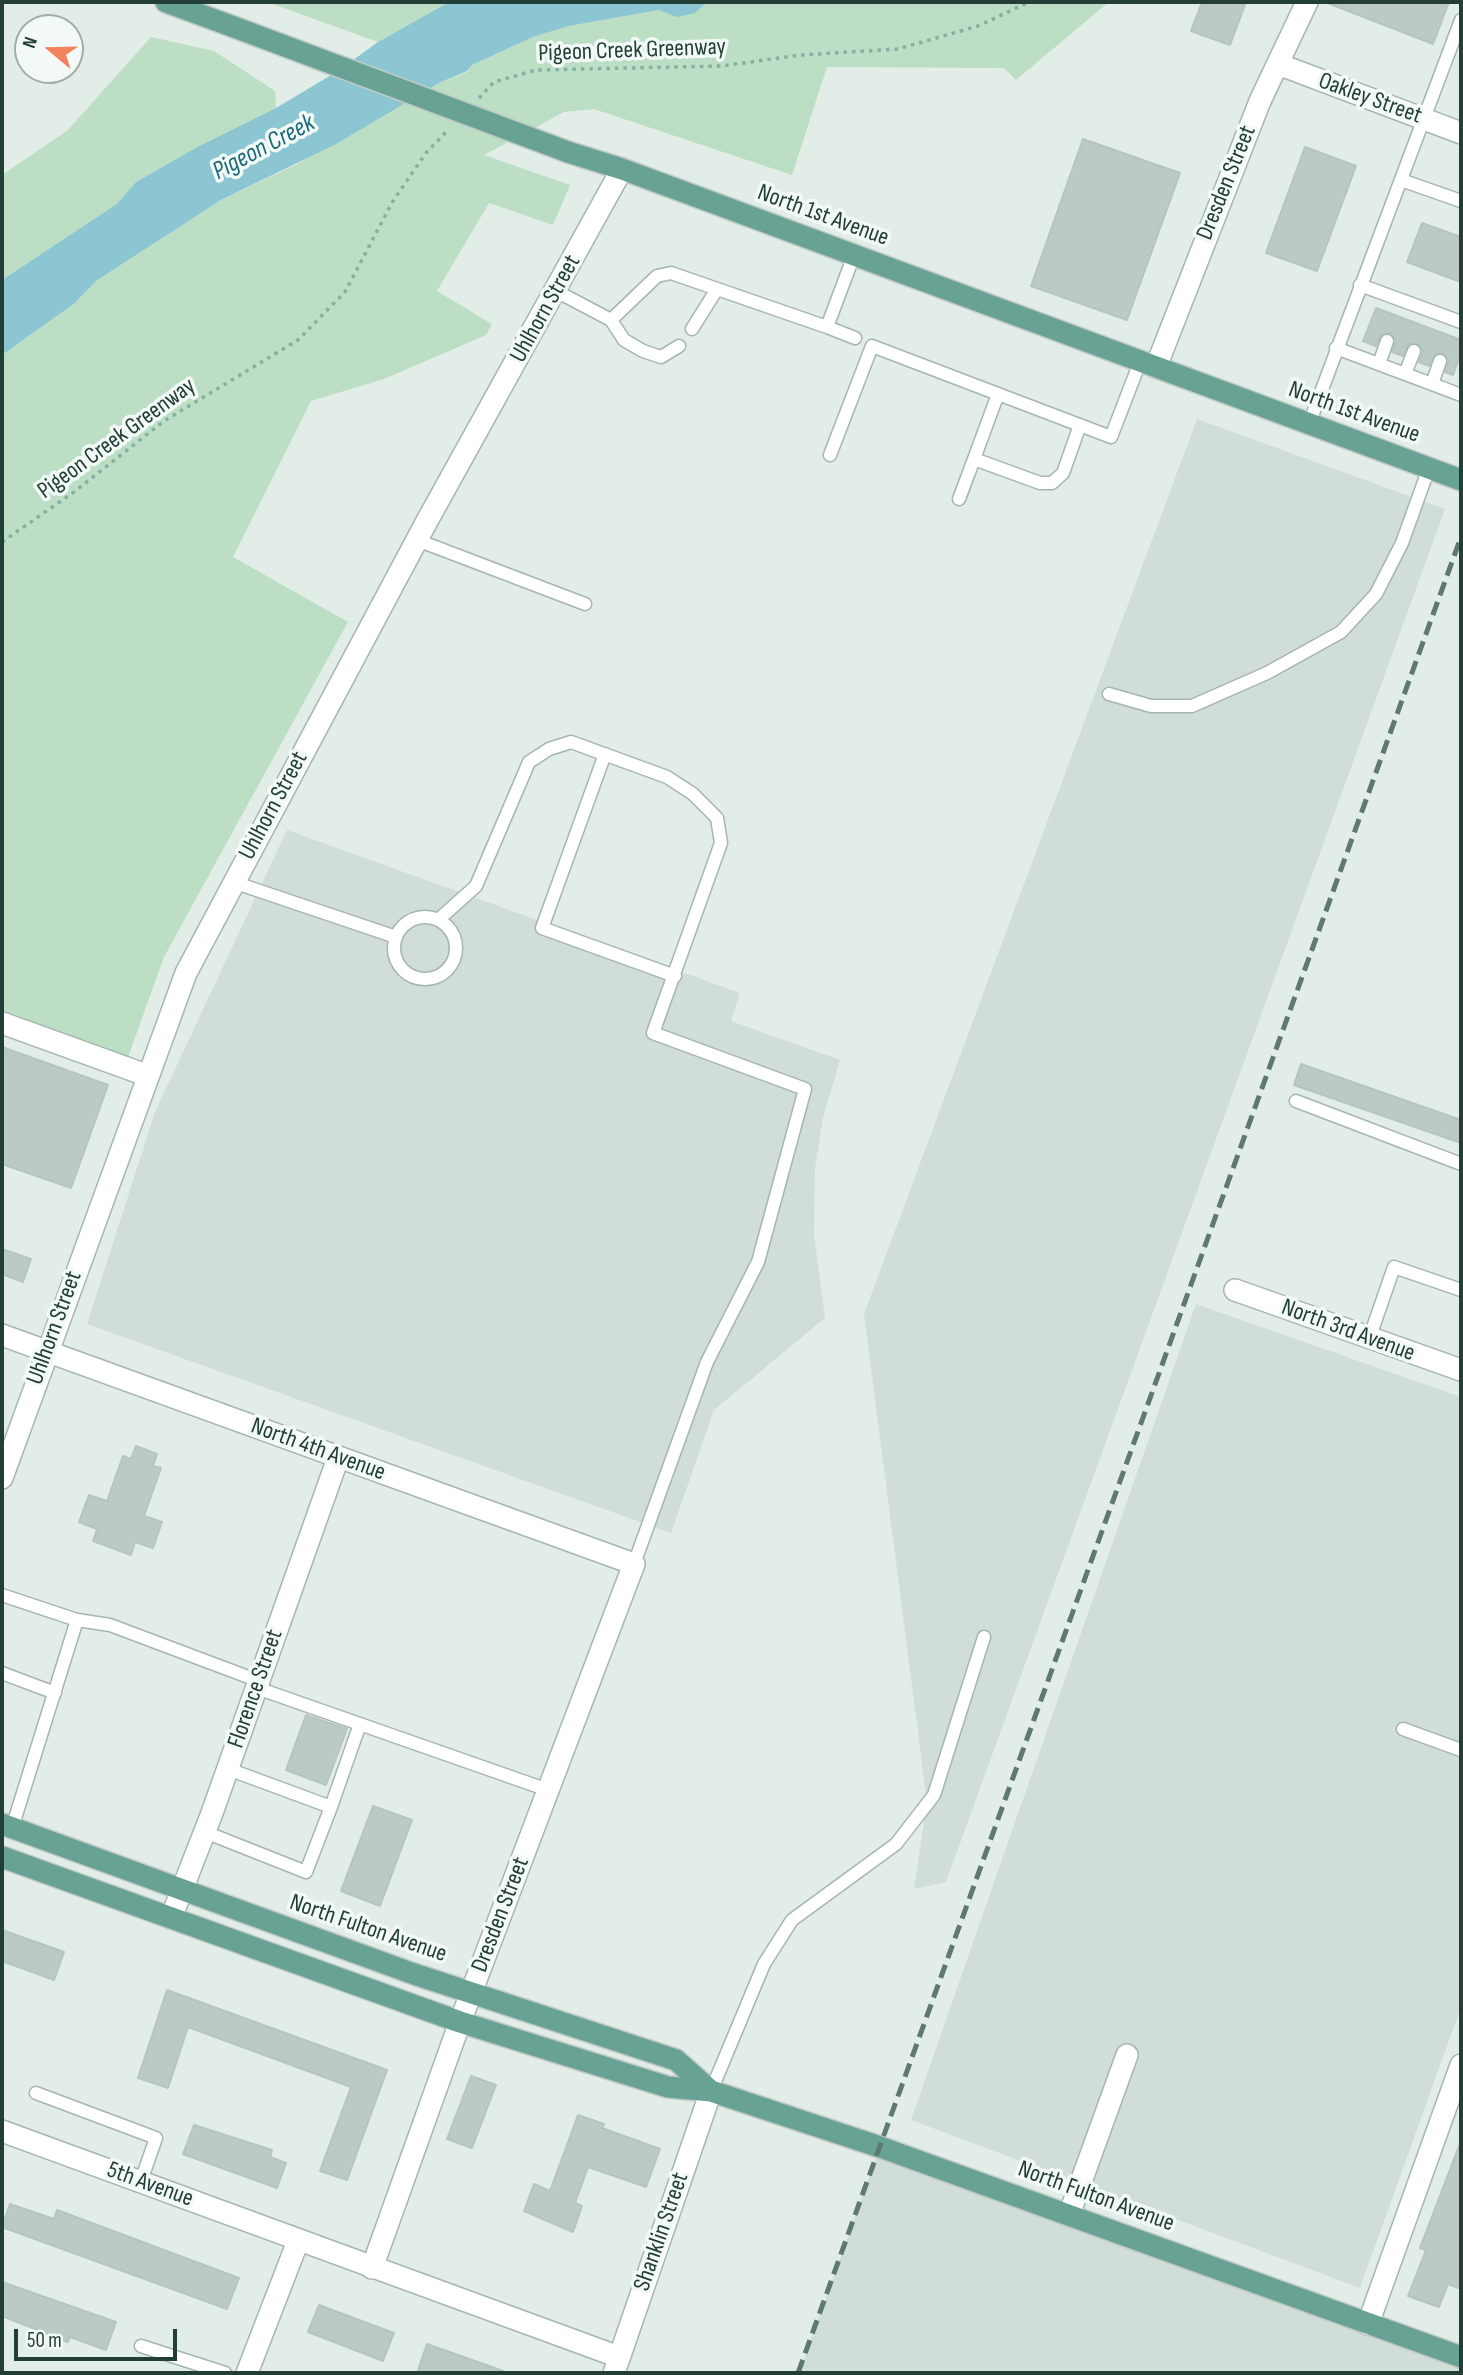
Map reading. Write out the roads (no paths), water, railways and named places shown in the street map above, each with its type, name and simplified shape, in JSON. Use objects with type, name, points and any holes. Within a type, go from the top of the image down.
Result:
[{"type":"main road","name":"North 1st Avenue","points":[[166,2],[1461,480]]},
{"type":"main road","name":"North Fulton Avenue","points":[[7,1826],[181,1891],[471,1993],[676,2060],[711,2091]]},
{"type":"main road","name":"North Fulton Avenue","points":[[2,1857],[460,2022],[668,2087],[711,2091],[1069,2215],[1461,2357]]},
{"type":"street","name":"Dresden Street","points":[[1148,365],[1260,100],[1307,2]]},
{"type":"street","name":"Oakley Street","points":[[1278,64],[1461,132]]},
{"type":"street","name":"Uhlhorn Street","points":[[2,1478],[146,1075],[186,973],[417,540],[622,169]]},
{"type":"street","points":[[2,1023],[146,1075]]},
{"type":"street","name":"North 3rd Avenue","points":[[1235,1290],[1461,1370]]},
{"type":"street","name":"North 4th Avenue","points":[[2,1335],[634,1564]]},
{"type":"street","name":"Florence Street","points":[[171,1918],[228,1769],[338,1458]]},
{"type":"street","name":"Dresden Street","points":[[372,2267],[460,2022],[634,1564]]},
{"type":"street","points":[[1069,2215],[1127,2054]]},
{"type":"street","points":[[1368,2324],[1461,2065]]},
{"type":"street","name":"Shanklin Street","points":[[616,2365],[711,2091]]},
{"type":"street","name":"5th Avenue","points":[[2,2131],[372,2267]]},
{"type":"street","points":[[247,2373],[298,2241]]},
{"type":"street","points":[[372,2267],[616,2365]]},
{"type":"lane","points":[[1309,424],[1461,20]]},
{"type":"lane","points":[[1401,180],[1461,201]]},
{"type":"lane","points":[[827,327],[854,255]]},
{"type":"lane","points":[[611,320],[657,276],[671,273],[855,338]]},
{"type":"lane","points":[[1360,285],[1401,304],[1456,323]]},
{"type":"lane","points":[[692,329],[717,289]]},
{"type":"lane","points":[[556,291],[611,320],[624,340],[643,351],[661,356],[679,346]]},
{"type":"lane","points":[[1379,364],[1387,341]]},
{"type":"lane","points":[[830,455],[872,346],[1111,437],[1148,365]]},
{"type":"lane","points":[[1336,348],[1461,395]]},
{"type":"lane","points":[[1405,374],[1414,351]]},
{"type":"lane","points":[[1432,384],[1440,361]]},
{"type":"lane","points":[[959,499],[998,394]]},
{"type":"lane","points":[[974,459],[1040,483],[1052,483],[1063,473],[1080,425]]},
{"type":"lane","points":[[1110,694],[1151,706],[1192,706],[1267,673],[1341,632],[1376,594],[1402,542],[1429,468]]},
{"type":"lane","points":[[417,540],[585,604]]},
{"type":"lane","points":[[439,920],[476,886],[529,762],[549,749],[571,742],[667,777],[693,794],[717,818],[721,843],[653,1034],[805,1089],[758,1262],[707,1362],[634,1564]]},
{"type":"lane","points":[[605,754],[542,928],[675,976]]},
{"type":"lane","points":[[233,882],[396,937]]},
{"type":"lane","points":[[422,917],[439,920],[450,930],[456,949],[449,967],[432,978],[413,977],[398,964],[394,956],[396,937],[403,925],[412,919],[422,917]]},
{"type":"lane","points":[[1296,1101],[1461,1164]]},
{"type":"lane","points":[[1369,1339],[1394,1267],[1461,1290]]},
{"type":"lane","points":[[2,1595],[77,1620],[110,1625],[360,1724],[548,1790]]},
{"type":"lane","points":[[7,1826],[55,1693],[77,1620]]},
{"type":"lane","points":[[711,2091],[764,1964],[792,1920],[896,1844],[934,1796],[984,1637]]},
{"type":"lane","points":[[2,1673],[55,1693]]},
{"type":"lane","points":[[205,1832],[306,1872],[360,1724]]},
{"type":"lane","points":[[1403,1729],[1461,1749]]},
{"type":"lane","points":[[228,1769],[331,1807]]},
{"type":"lane","points":[[36,2093],[156,2138],[141,2181]]},
{"type":"lane","points":[[141,2346],[225,2373]]},
{"type":"water","name":"Pigeon Creek","points":[[449,2],[707,2],[695,13],[677,17],[659,10],[569,26],[533,37],[472,65],[467,71],[439,83],[336,144],[221,200],[96,281],[75,303],[2,355],[2,280],[117,204],[136,182],[199,146],[276,108],[338,71],[378,42]]},
{"type":"railway","points":[[798,2373],[1461,537]]}]
